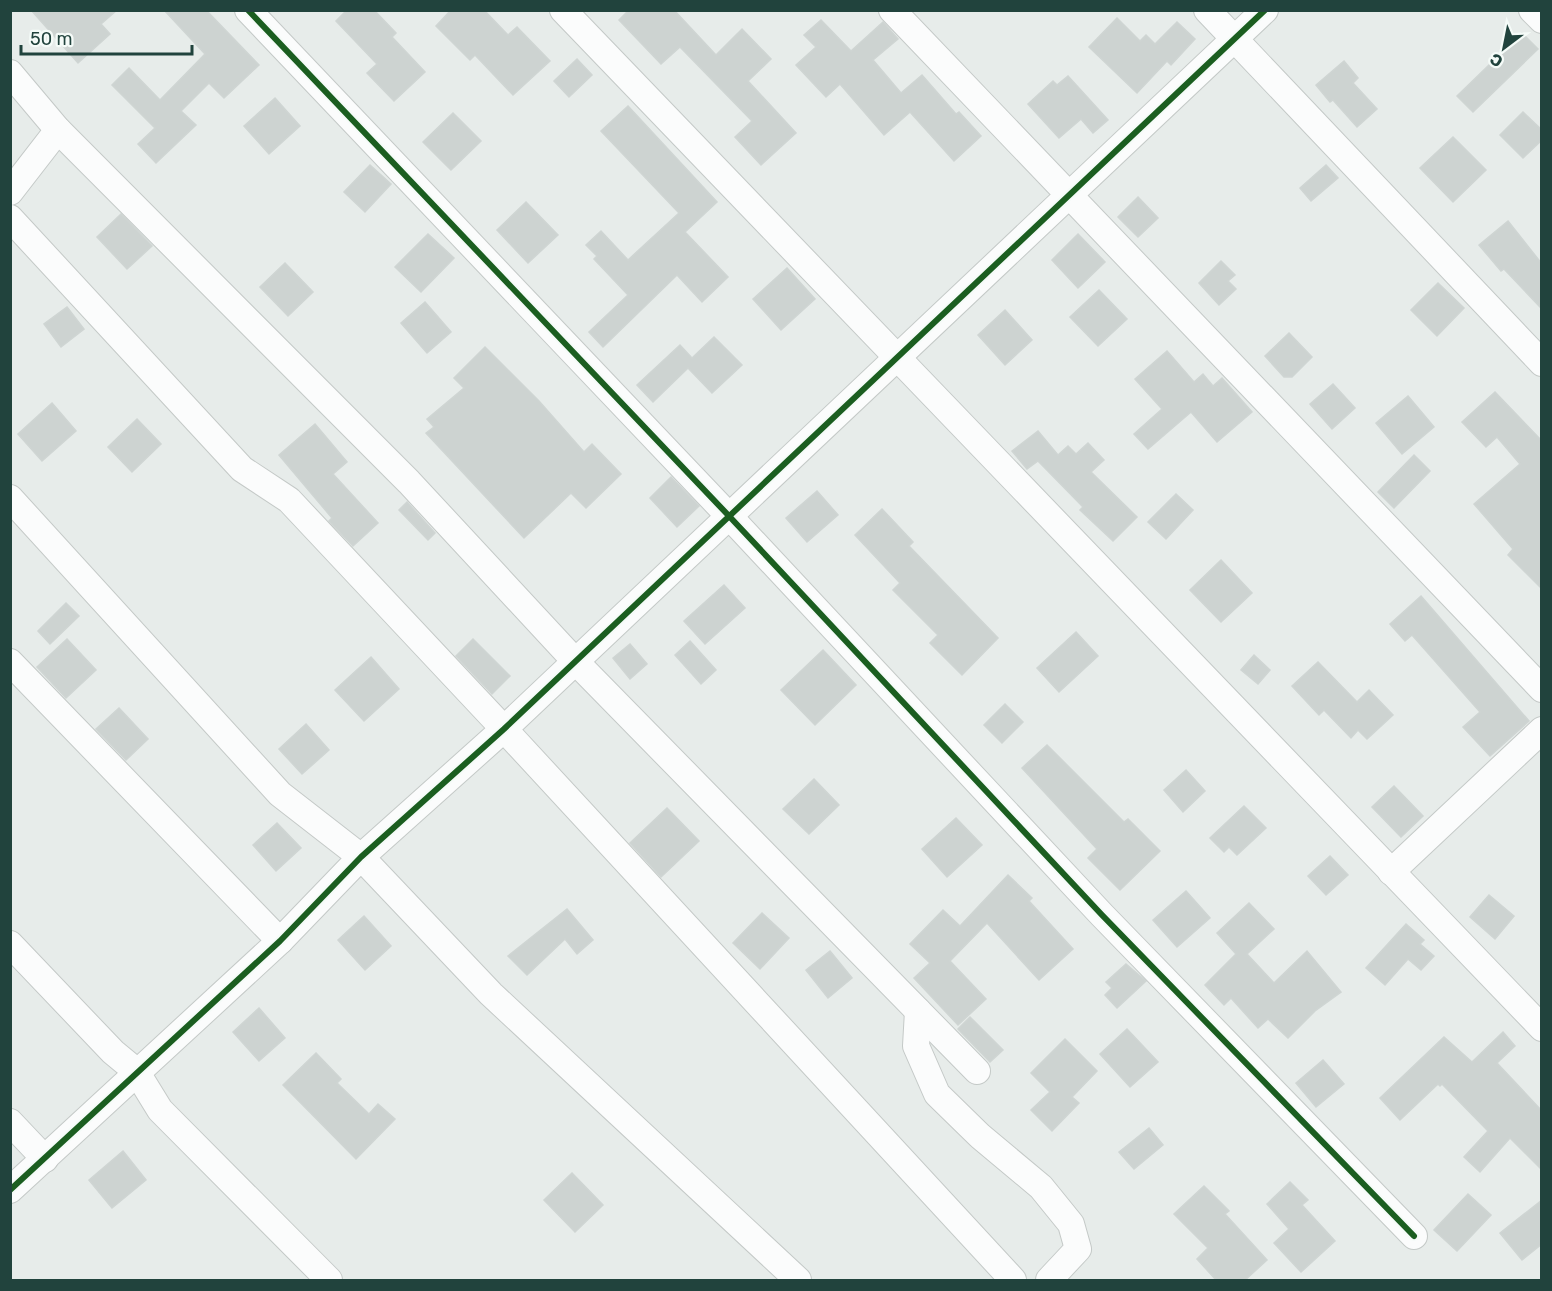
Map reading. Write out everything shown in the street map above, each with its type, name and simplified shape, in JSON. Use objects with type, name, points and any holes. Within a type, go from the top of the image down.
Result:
[{"type":"street","points":[[248,10],[729,516],[1102,915],[1414,1236]]},
{"type":"street","points":[[563,10],[1542,1028]]},
{"type":"street","points":[[892,10],[1542,689]]},
{"type":"street","points":[[1207,10],[1542,363]]},
{"type":"street","points":[[10,1190],[136,1071],[280,941],[361,857],[504,729],[1265,10]]},
{"type":"street","points":[[1532,10],[1542,20]]},
{"type":"street","points":[[10,73],[58,130],[409,482],[575,661],[977,1071]]},
{"type":"street","points":[[10,192],[58,130]]},
{"type":"street","points":[[10,218],[242,469],[289,500],[504,729],[1013,1281]]},
{"type":"street","points":[[10,498],[280,794],[361,857],[491,994],[798,1281]]},
{"type":"street","points":[[10,662],[280,941]]},
{"type":"street","points":[[1391,872],[1542,730]]},
{"type":"street","points":[[10,945],[113,1052],[136,1071],[160,1110],[329,1281]]},
{"type":"street","points":[[918,1011],[916,1046],[937,1094],[980,1136],[1041,1187],[1071,1224],[1078,1249],[1049,1281]]},
{"type":"street","points":[[10,1122],[45,1159]]},
{"type":"building","points":[[31,10],[117,10],[101,24],[110,34],[78,63]]},
{"type":"building","points":[[164,10],[206,10],[259,65],[224,98],[209,83],[181,111],[196,125],[156,163],[138,144],[155,128],[112,85],[129,68],[160,100],[205,54]]},
{"type":"building","points":[[347,10],[374,10],[396,33],[392,37],[425,72],[394,101],[367,73],[377,64],[336,21]]},
{"type":"building","points":[[451,10],[484,10],[508,35],[517,27],[550,61],[513,95],[475,55],[470,60],[436,26]]},
{"type":"building","points":[[629,10],[674,10],[716,55],[742,29],[771,59],[748,81],[796,133],[761,165],[735,137],[752,121],[680,47],[661,64],[619,20]]},
{"type":"building","points":[[1117,18],[1140,41],[1146,35],[1155,44],[1177,22],[1195,39],[1171,65],[1167,61],[1137,93],[1089,47]]},
{"type":"building","points":[[821,20],[851,51],[883,22],[898,39],[873,60],[901,93],[922,75],[956,114],[959,112],[981,136],[954,161],[910,112],[884,135],[840,84],[826,97],[796,65],[816,47],[804,35]]},
{"type":"building","points":[[1522,33],[1538,49],[1473,112],[1457,96]]},
{"type":"building","points":[[577,59],[592,75],[569,97],[554,81]]},
{"type":"building","points":[[1344,61],[1358,78],[1353,83],[1377,109],[1357,127],[1333,100],[1330,102],[1316,85]]},
{"type":"building","points":[[1068,76],[1108,120],[1093,133],[1081,119],[1059,138],[1028,104],[1053,81],[1057,85]]},
{"type":"building","points":[[275,98],[300,126],[269,154],[244,126]]},
{"type":"building","points":[[628,106],[717,202],[685,232],[728,277],[702,302],[677,275],[603,347],[589,332],[628,295],[594,259],[597,256],[586,245],[601,231],[628,260],[679,213],[601,131]]},
{"type":"building","points":[[1523,112],[1542,130],[1542,140],[1523,158],[1500,135]]},
{"type":"building","points":[[453,113],[481,141],[451,170],[423,142]]},
{"type":"building","points":[[1453,137],[1486,170],[1453,202],[1420,168]]},
{"type":"building","points":[[370,165],[391,184],[365,212],[344,192]]},
{"type":"building","points":[[1326,165],[1338,178],[1311,201],[1300,188]]},
{"type":"building","points":[[1138,197],[1158,218],[1138,237],[1118,217]]},
{"type":"building","points":[[526,202],[558,235],[528,263],[497,230]]},
{"type":"building","points":[[121,214],[152,246],[127,269],[97,237]]},
{"type":"building","points":[[1508,221],[1542,264],[1542,309],[1504,269],[1501,271],[1479,245]]},
{"type":"building","points":[[428,234],[454,258],[421,292],[395,267]]},
{"type":"building","points":[[1078,234],[1105,262],[1078,288],[1052,260]]},
{"type":"building","points":[[1221,261],[1235,275],[1228,281],[1236,289],[1219,305],[1199,283]]},
{"type":"building","points":[[285,263],[313,292],[288,316],[260,287]]},
{"type":"building","points":[[787,268],[815,299],[781,330],[753,299]]},
{"type":"building","points":[[1438,283],[1464,308],[1437,336],[1411,310]]},
{"type":"building","points":[[1099,290],[1127,319],[1098,346],[1070,317]]},
{"type":"building","points":[[425,302],[451,332],[427,353],[401,323]]},
{"type":"building","points":[[67,307],[84,329],[61,347],[44,324]]},
{"type":"building","points":[[1005,310],[1032,340],[1005,365],[978,335]]},
{"type":"building","points":[[1289,333],[1312,357],[1292,377],[1284,377],[1265,356]]},
{"type":"building","points":[[714,337],[742,365],[712,393],[688,368],[653,402],[637,385],[680,345],[692,358]]},
{"type":"building","points":[[485,347],[539,401],[584,452],[592,444],[621,474],[586,508],[571,493],[524,538],[426,433],[434,427],[427,419],[464,388],[454,378]]},
{"type":"building","points":[[1167,351],[1194,382],[1203,374],[1213,386],[1222,378],[1252,412],[1217,442],[1191,412],[1148,449],[1134,434],[1162,409],[1135,379]]},
{"type":"building","points":[[1333,384],[1355,408],[1332,429],[1310,404]]},
{"type":"building","points":[[1495,392],[1542,441],[1542,589],[1508,555],[1513,549],[1474,504],[1520,464],[1497,437],[1486,447],[1462,422]]},
{"type":"building","points":[[1408,396],[1434,427],[1402,454],[1376,423]]},
{"type":"building","points":[[52,403],[76,431],[42,461],[18,434]]},
{"type":"building","points":[[137,419],[161,444],[132,472],[108,447]]},
{"type":"building","points":[[315,424],[347,462],[333,474],[378,523],[353,546],[329,521],[332,518],[279,455]]},
{"type":"building","points":[[1038,431],[1058,455],[1068,446],[1076,454],[1088,443],[1104,460],[1091,472],[1137,517],[1113,541],[1080,510],[1083,507],[1038,461],[1027,469],[1012,451]]},
{"type":"building","points":[[1414,455],[1430,471],[1394,508],[1378,492]]},
{"type":"building","points":[[671,477],[699,506],[677,527],[650,498]]},
{"type":"building","points":[[817,491],[838,515],[807,542],[786,518]]},
{"type":"building","points":[[1176,494],[1193,510],[1166,539],[1148,522]]},
{"type":"building","points":[[407,502],[435,533],[428,540],[399,510]]},
{"type":"building","points":[[882,509],[913,542],[909,546],[998,638],[962,675],[930,643],[938,635],[893,590],[900,583],[855,535]]},
{"type":"building","points":[[1221,560],[1252,593],[1221,622],[1190,590]]},
{"type":"building","points":[[724,585],[745,608],[705,644],[684,621]]},
{"type":"building","points":[[1421,596],[1529,721],[1490,756],[1463,727],[1480,712],[1412,635],[1405,641],[1390,624]]},
{"type":"building","points":[[66,603],[79,616],[50,644],[38,631]]},
{"type":"building","points":[[1076,632],[1098,656],[1059,692],[1037,668]]},
{"type":"building","points":[[67,639],[96,670],[66,698],[37,667]]},
{"type":"building","points":[[473,639],[510,676],[492,694],[456,656]]},
{"type":"building","points":[[690,641],[716,670],[701,684],[675,655]]},
{"type":"building","points":[[630,644],[647,664],[630,679],[613,658]]},
{"type":"building","points":[[823,650],[856,685],[815,725],[781,690]]},
{"type":"building","points":[[1254,655],[1270,670],[1258,684],[1241,670]]},
{"type":"building","points":[[371,657],[399,689],[364,721],[335,690]]},
{"type":"building","points":[[1318,662],[1357,702],[1369,690],[1393,715],[1367,739],[1358,730],[1351,738],[1324,710],[1319,715],[1292,686]]},
{"type":"building","points":[[1005,704],[1023,722],[1002,743],[984,725]]},
{"type":"building","points":[[119,708],[148,739],[126,760],[96,729]]},
{"type":"building","points":[[306,724],[329,750],[302,774],[279,749]]},
{"type":"building","points":[[1047,745],[1124,822],[1128,819],[1160,851],[1120,890],[1088,858],[1097,849],[1022,768]]},
{"type":"building","points":[[1186,770],[1205,791],[1183,812],[1164,790]]},
{"type":"building","points":[[814,779],[839,805],[809,834],[783,809]]},
{"type":"building","points":[[1394,786],[1423,816],[1401,837],[1372,807]]},
{"type":"building","points":[[1244,806],[1266,828],[1237,855],[1229,847],[1224,852],[1210,838]]},
{"type":"building","points":[[667,808],[699,841],[661,877],[630,843]]},
{"type":"building","points":[[956,818],[982,845],[947,877],[922,849]]},
{"type":"building","points":[[277,823],[301,848],[276,871],[253,845]]},
{"type":"building","points":[[1330,856],[1348,875],[1326,895],[1308,876]]},
{"type":"building","points":[[1008,875],[1032,898],[1029,901],[1073,949],[1039,980],[987,923],[950,961],[986,999],[958,1025],[914,978],[930,963],[910,944],[943,910],[960,926]]},
{"type":"building","points":[[1186,891],[1210,918],[1177,947],[1153,920]]},
{"type":"building","points":[[1489,895],[1514,916],[1495,939],[1470,917]]},
{"type":"building","points":[[1249,903],[1274,929],[1247,954],[1274,983],[1307,951],[1341,992],[1315,1011],[1288,1038],[1268,1019],[1258,1028],[1231,998],[1224,1005],[1205,985],[1236,954],[1217,933]]},
{"type":"building","points":[[567,909],[593,940],[577,954],[565,939],[527,975],[508,956]]},
{"type":"building","points":[[762,913],[789,938],[760,969],[733,943]]},
{"type":"building","points":[[364,916],[391,946],[365,970],[338,940]]},
{"type":"building","points":[[1406,924],[1424,940],[1420,944],[1434,956],[1421,970],[1408,959],[1385,985],[1366,968]]},
{"type":"building","points":[[830,951],[852,978],[828,998],[806,970]]},
{"type":"building","points":[[1126,964],[1146,981],[1117,1008],[1105,995],[1112,988],[1106,982]]},
{"type":"building","points":[[259,1008],[285,1038],[259,1061],[233,1032]]},
{"type":"building","points":[[970,1017],[1003,1050],[990,1062],[958,1029]]},
{"type":"building","points":[[1127,1029],[1158,1062],[1130,1087],[1100,1054]]},
{"type":"building","points":[[1503,1032],[1515,1046],[1497,1063],[1542,1111],[1542,1170],[1510,1138],[1480,1172],[1464,1157],[1488,1131],[1442,1084],[1440,1086],[1438,1084],[1400,1120],[1380,1098],[1444,1037],[1472,1062]]},
{"type":"building","points":[[1065,1039],[1097,1071],[1072,1097],[1079,1103],[1052,1131],[1031,1110],[1050,1092],[1031,1073]]},
{"type":"building","points":[[316,1053],[341,1079],[337,1083],[369,1114],[378,1104],[395,1119],[356,1159],[283,1085]]},
{"type":"building","points":[[1323,1060],[1344,1084],[1316,1107],[1296,1083]]},
{"type":"building","points":[[1149,1128],[1163,1145],[1134,1169],[1119,1152]]},
{"type":"building","points":[[123,1151],[146,1180],[112,1208],[89,1180]]},
{"type":"building","points":[[572,1173],[603,1205],[575,1232],[544,1200]]},
{"type":"building","points":[[1290,1182],[1308,1200],[1302,1205],[1335,1241],[1301,1272],[1274,1243],[1289,1229],[1267,1204]]},
{"type":"building","points":[[1204,1186],[1229,1211],[1225,1214],[1267,1260],[1244,1281],[1217,1281],[1197,1259],[1208,1248],[1174,1214]]},
{"type":"building","points":[[1468,1194],[1491,1215],[1457,1251],[1434,1230]]},
{"type":"building","points":[[1542,1200],[1542,1244],[1522,1260],[1500,1233]]},
{"type":"cycle path","points":[[248,10],[729,516],[1102,915],[1414,1236]]},
{"type":"cycle path","points":[[10,1190],[280,941],[361,857],[504,729],[1265,10]]}]
